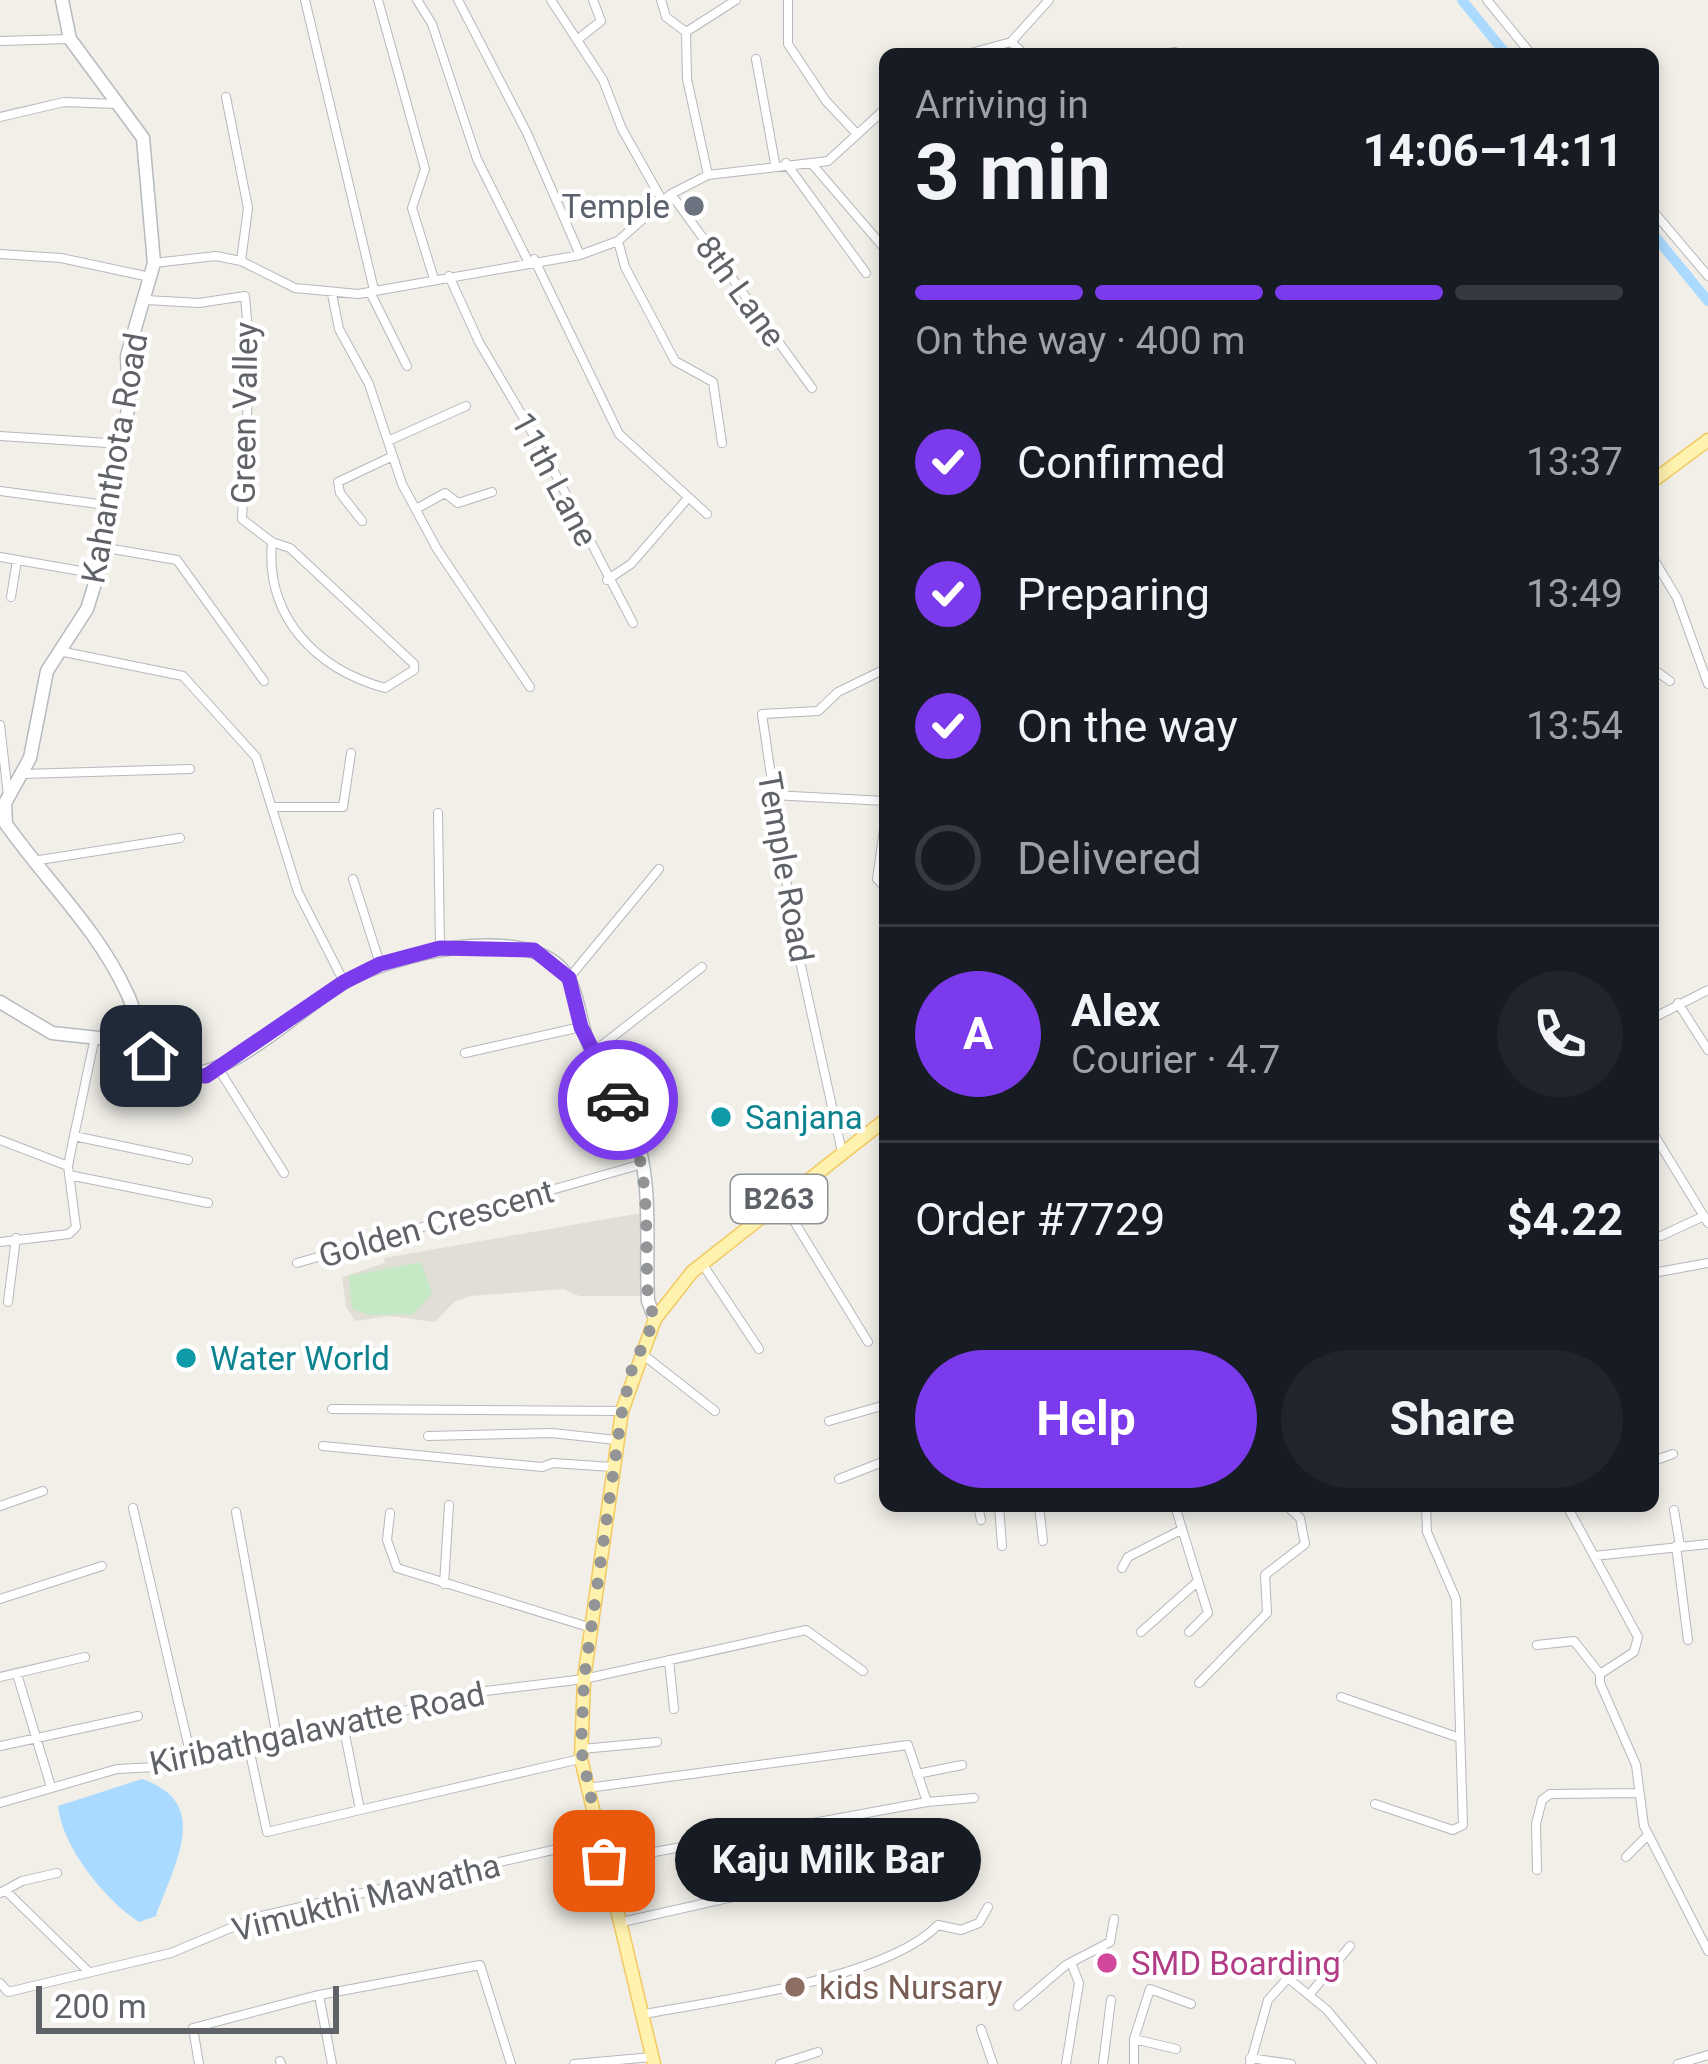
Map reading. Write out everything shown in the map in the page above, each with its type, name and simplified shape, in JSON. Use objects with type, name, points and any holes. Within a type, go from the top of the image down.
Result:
[{"type":"main road","name":"Kahanthota Road","points":[[3,805],[23,774],[47,671],[87,609],[98,574],[107,505],[123,444],[128,356],[152,270],[143,137],[70,39],[62,0]]},
{"type":"main road","points":[[1659,477],[1708,440]]},
{"type":"main road","points":[[3,805],[32,861],[95,930],[129,997],[151,1056],[172,1074],[194,1078],[218,1068],[344,982],[380,964],[440,948],[534,950],[569,978],[592,1053],[633,1126],[644,1163],[648,1301],[655,1319]]},
{"type":"main road","points":[[0,1001],[52,1033],[145,1043]]},
{"type":"main road","name":"B263","points":[[653,2060],[622,1922],[597,1840],[581,1754],[584,1679],[622,1411],[639,1352],[655,1319],[701,1263],[879,1124]]},
{"type":"street","points":[[305,0],[372,291],[407,366]]},
{"type":"street","points":[[377,0],[425,170],[412,208],[434,279]]},
{"type":"street","points":[[417,0],[432,24],[477,159],[620,434],[706,514]]},
{"type":"street","points":[[458,0],[580,255]]},
{"type":"street","name":"8th Lane","points":[[551,0],[603,80],[622,129],[666,197],[812,388]]},
{"type":"street","points":[[577,40],[601,21],[592,0]]},
{"type":"street","points":[[661,0],[666,17],[686,32]]},
{"type":"street","points":[[989,48],[1011,42],[1049,0]]},
{"type":"street","points":[[1487,0],[1526,48]]},
{"type":"street","points":[[686,32],[733,1]]},
{"type":"street","points":[[790,1],[788,44],[826,101],[856,133]]},
{"type":"street","points":[[686,32],[688,80],[707,175]]},
{"type":"street","points":[[0,40],[70,39]]},
{"type":"street","points":[[1011,42],[1018,48]]},
{"type":"street","points":[[756,59],[781,162],[866,273]]},
{"type":"street","points":[[226,97],[248,208],[241,261]]},
{"type":"street","points":[[0,117],[64,102],[120,104]]},
{"type":"street","points":[[0,254],[152,270],[216,256],[241,261],[295,288],[332,294],[372,291],[580,255],[618,241],[666,197],[707,175],[781,162],[828,161],[879,115]]},
{"type":"street","points":[[812,164],[879,242]]},
{"type":"street","points":[[1659,218],[1708,276]]},
{"type":"street","points":[[618,241],[625,266],[675,361],[712,382],[722,443]]},
{"type":"street","name":"11th Lane","points":[[448,276],[607,580],[643,552],[688,498]]},
{"type":"street","points":[[332,294],[339,329],[369,384],[393,456],[436,549],[530,687]]},
{"type":"street","name":"Green Valley","points":[[146,300],[200,303],[245,296],[250,355],[242,519],[272,542],[290,548],[321,575],[414,664],[414,670],[385,688],[341,674],[280,611],[270,575],[272,542]]},
{"type":"street","points":[[388,441],[466,406]]},
{"type":"street","points":[[0,436],[123,444]]},
{"type":"street","points":[[362,521],[340,493],[338,482],[393,456]]},
{"type":"street","points":[[0,491],[107,505]]},
{"type":"street","points":[[416,509],[446,493],[458,503],[493,492]]},
{"type":"street","points":[[100,547],[177,560],[264,681]]},
{"type":"street","points":[[0,557],[98,574]]},
{"type":"street","points":[[11,597],[16,560]]},
{"type":"street","points":[[1659,568],[1678,598],[1708,684]]},
{"type":"street","points":[[607,580],[633,623]]},
{"type":"street","points":[[58,651],[183,676],[256,757],[298,892],[344,982]]},
{"type":"street","name":"Temple Road","points":[[842,1152],[794,934],[762,714],[818,711],[838,692],[879,671]]},
{"type":"street","points":[[1659,673],[1670,681]]},
{"type":"street","points":[[0,725],[3,805]]},
{"type":"street","points":[[274,807],[343,807],[351,753]]},
{"type":"street","points":[[23,774],[190,769]]},
{"type":"street","points":[[773,795],[879,801]]},
{"type":"street","points":[[438,813],[440,948]]},
{"type":"street","points":[[32,861],[180,838]]},
{"type":"street","points":[[569,978],[659,869]]},
{"type":"street","points":[[352,880],[380,964]]},
{"type":"street","points":[[592,1053],[702,967]]},
{"type":"street","points":[[1659,1014],[1708,991]]},
{"type":"street","points":[[1678,1003],[1708,1050]]},
{"type":"street","points":[[465,1053],[581,1027]]},
{"type":"street","points":[[0,1243],[69,1234],[76,1227],[68,1171],[96,1035]]},
{"type":"street","points":[[218,1068],[284,1173]]},
{"type":"street","points":[[74,1136],[188,1160]]},
{"type":"street","points":[[0,1140],[68,1171],[208,1203]]},
{"type":"street","points":[[1659,1143],[1706,1220],[1661,1236]]},
{"type":"street","name":"Golden Crescent","points":[[297,1263],[644,1163]]},
{"type":"street","points":[[780,1198],[868,1342]]},
{"type":"street","points":[[8,1302],[16,1238]]},
{"type":"street","points":[[701,1263],[759,1349]]},
{"type":"street","points":[[1659,1273],[1708,1263]]},
{"type":"street","points":[[639,1352],[715,1412]]},
{"type":"street","points":[[829,1421],[879,1408]]},
{"type":"street","points":[[332,1409],[622,1411]]},
{"type":"street","points":[[428,1436],[552,1433],[616,1440]]},
{"type":"street","points":[[323,1446],[542,1467],[553,1462],[612,1467]]},
{"type":"street","points":[[1659,1459],[1673,1454]]},
{"type":"street","points":[[839,1479],[879,1463]]},
{"type":"street","points":[[0,1506],[43,1491]]},
{"type":"street","points":[[444,1584],[449,1505]]},
{"type":"street","points":[[133,1508],[192,1761]]},
{"type":"street","points":[[1674,1510],[1688,1640]]},
{"type":"street","points":[[236,1512],[278,1743]]},
{"type":"street","points":[[980,1512],[981,1520]]},
{"type":"street","points":[[999,1512],[1002,1546]]},
{"type":"street","points":[[1040,1512],[1043,1541]]},
{"type":"street","points":[[1176,1512],[1208,1613],[1190,1632]]},
{"type":"street","points":[[1199,1683],[1267,1613],[1265,1575],[1304,1544],[1300,1518],[1294,1512]]},
{"type":"street","points":[[1375,1804],[1459,1829],[1463,1825],[1456,1599],[1427,1532],[1426,1512]]},
{"type":"street","points":[[1570,1512],[1638,1637],[1634,1652],[1600,1674]]},
{"type":"street","points":[[391,1513],[387,1540],[397,1568],[592,1628]]},
{"type":"street","points":[[1122,1568],[1128,1557],[1181,1530]]},
{"type":"street","points":[[1594,1556],[1708,1544]]},
{"type":"street","points":[[0,1599],[102,1566]]},
{"type":"street","points":[[1141,1632],[1196,1583]]},
{"type":"street","name":"Kiribathgalawatte Road","points":[[0,1803],[117,1769],[192,1761],[478,1692],[584,1679],[806,1630],[863,1671]]},
{"type":"street","points":[[1537,1645],[1574,1641],[1600,1674],[1636,1765],[1648,1835],[1708,1952]]},
{"type":"street","points":[[0,1677],[85,1657]]},
{"type":"street","points":[[669,1660],[674,1709]]},
{"type":"street","points":[[17,1674],[51,1787]]},
{"type":"street","points":[[1341,1697],[1457,1737]]},
{"type":"street","points":[[0,1746],[138,1716]]},
{"type":"street","points":[[343,1724],[360,1810]]},
{"type":"street","points":[[249,1748],[267,1832],[581,1754],[657,1742]]},
{"type":"street","points":[[585,1788],[908,1745],[927,1802]]},
{"type":"street","points":[[917,1774],[962,1766]]},
{"type":"street","points":[[1537,1870],[1536,1824],[1542,1800],[1550,1794],[1638,1793]]},
{"type":"street","points":[[604,1861],[927,1802],[974,1798]]},
{"type":"street","points":[[1626,1857],[1648,1835]]},
{"type":"street","name":"Vimukthi Mawatha","points":[[0,1982],[8,1991],[171,1953],[257,1917],[597,1840]]},
{"type":"street","points":[[622,1922],[927,1853]]},
{"type":"street","points":[[57,1874],[22,1881],[3,1893],[89,1972]]},
{"type":"street","points":[[644,2014],[767,1991],[890,1957],[921,1943],[938,1924],[961,1930],[979,1923],[988,1907]]},
{"type":"street","points":[[1018,2006],[1111,1942],[1114,1919]]},
{"type":"street","points":[[1309,1995],[1350,1946]]},
{"type":"street","points":[[1066,2064],[1078,1995],[1072,1965]]},
{"type":"street","points":[[199,2064],[193,2028],[319,1995],[480,1966],[511,2064]]},
{"type":"street","points":[[1291,2064],[1250,2061],[1268,2000],[1288,1978],[1372,2064]]},
{"type":"street","points":[[1134,2064],[1134,2039],[1150,1989],[1191,2004]]},
{"type":"street","points":[[319,1995],[332,2064]]},
{"type":"street","points":[[1103,2064],[1112,2000]]},
{"type":"street","points":[[981,2030],[993,2064]]},
{"type":"street","points":[[1134,2039],[1176,2049]]},
{"type":"street","points":[[780,2064],[818,2052]]},
{"type":"street","points":[[1678,2064],[1708,2055]]},
{"type":"street","points":[[574,2064],[653,2060]]},
{"type":"shaded area","points":[[641,1213],[642,1296],[579,1296],[564,1289],[470,1296],[454,1302],[435,1322],[389,1316],[355,1321],[346,1307],[342,1277],[385,1263],[384,1258]]},
{"type":"green space","points":[[421,1262],[432,1293],[413,1314],[369,1315],[352,1309],[349,1276]]},
{"type":"water","points":[[142,1779],[177,1803],[182,1837],[156,1916],[139,1922],[87,1871],[68,1838],[58,1806]]},
{"type":"waterway","points":[[1462,0],[1501,48]]},
{"type":"waterway","points":[[1659,241],[1708,301]]},
{"type":"way so far","points":[[604,1861],[581,1759],[584,1679],[622,1411],[632,1369],[655,1319],[648,1301],[646,1176],[633,1126],[618,1100]]},
{"type":"place","name":"Temple","points":[[694,206]]},
{"type":"place","name":"Sanjana","points":[[721,1117]]},
{"type":"place","name":"Water World","points":[[186,1358]]},
{"type":"place","name":"Kaju Milk Bar","points":[[604,1861]]},
{"type":"place","name":"SMD Boarding","points":[[1107,1963]]},
{"type":"place","name":"kids Nursary","points":[[795,1987]]},
{"type":"route","points":[[151,1056],[172,1074],[206,1076],[344,982],[380,964],[440,948],[534,950],[560,966],[569,978],[581,1027],[618,1100]]}]
